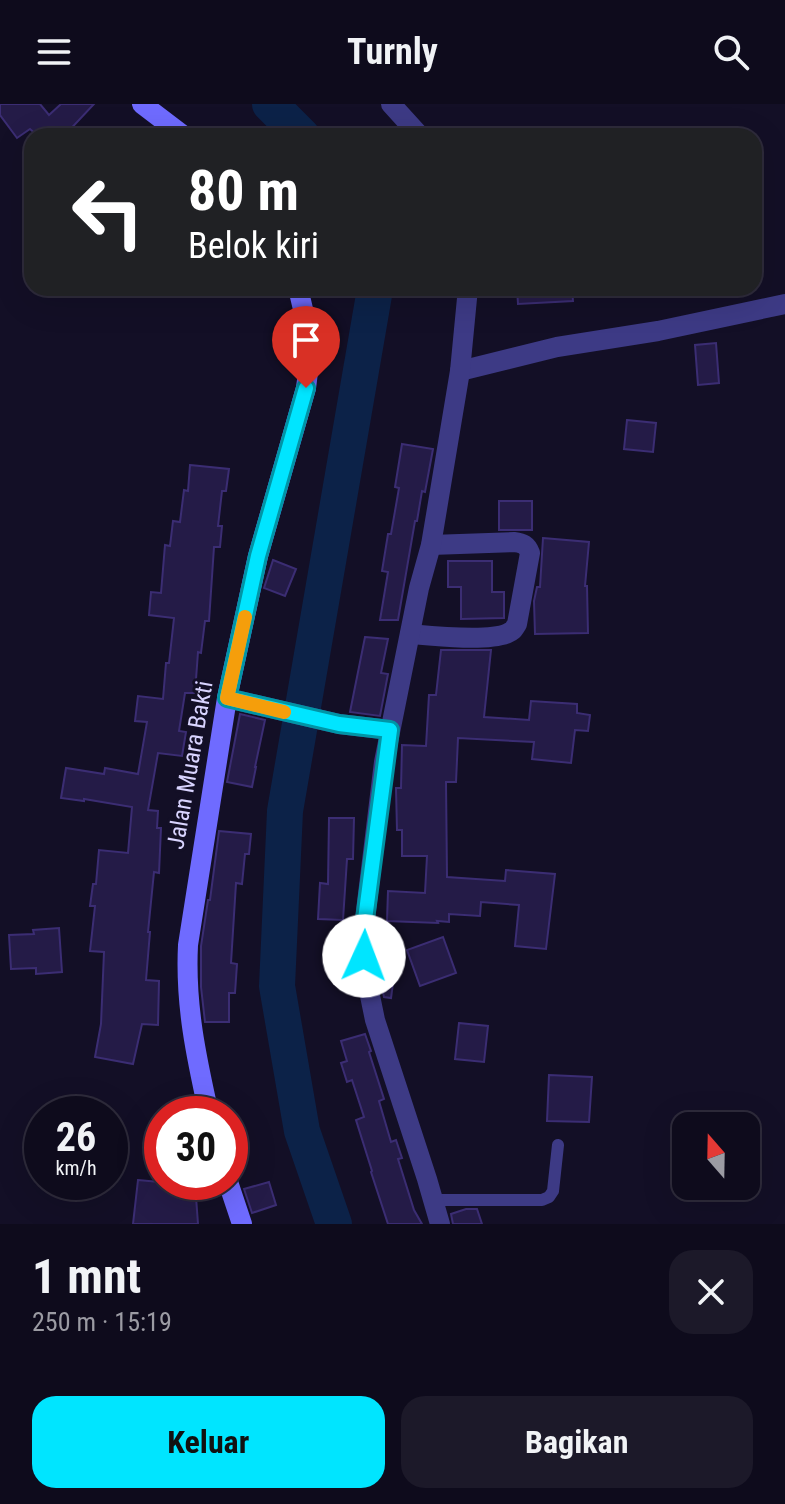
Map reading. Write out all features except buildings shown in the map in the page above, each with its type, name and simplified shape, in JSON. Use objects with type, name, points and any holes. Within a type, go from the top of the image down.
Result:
[{"type":"street","points":[[142,104],[174,128]]},
{"type":"street","points":[[391,104],[413,128]]},
{"type":"street","name":"Jalan Muara Bakti","points":[[205,1096],[189,1013],[186,975],[192,913],[227,698],[258,556],[306,388],[310,356],[300,296]]},
{"type":"street","points":[[440,1224],[375,1020],[364,956],[364,927],[390,730],[431,545],[460,371],[467,296]]},
{"type":"street","points":[[460,371],[557,347],[658,331],[785,304]]},
{"type":"street","points":[[410,634],[451,637],[502,635],[513,630],[517,624],[530,553],[527,546],[514,542],[431,545]]},
{"type":"street","points":[[227,698],[339,724],[390,730]]},
{"type":"street","points":[[234,1200],[242,1224]]},
{"type":"lane","points":[[433,1200],[542,1200],[549,1197],[553,1191],[558,1145]]},
{"type":"waterway","points":[[270,104],[294,128]]},
{"type":"waterway","points":[[334,1224],[302,1131],[277,986],[285,811],[374,296]]},
{"type":"slow traffic","points":[[245,617],[227,698],[284,712]]},
{"type":"route","points":[[306,388],[258,556],[227,698],[339,724],[390,730],[364,927],[364,956]]}]
